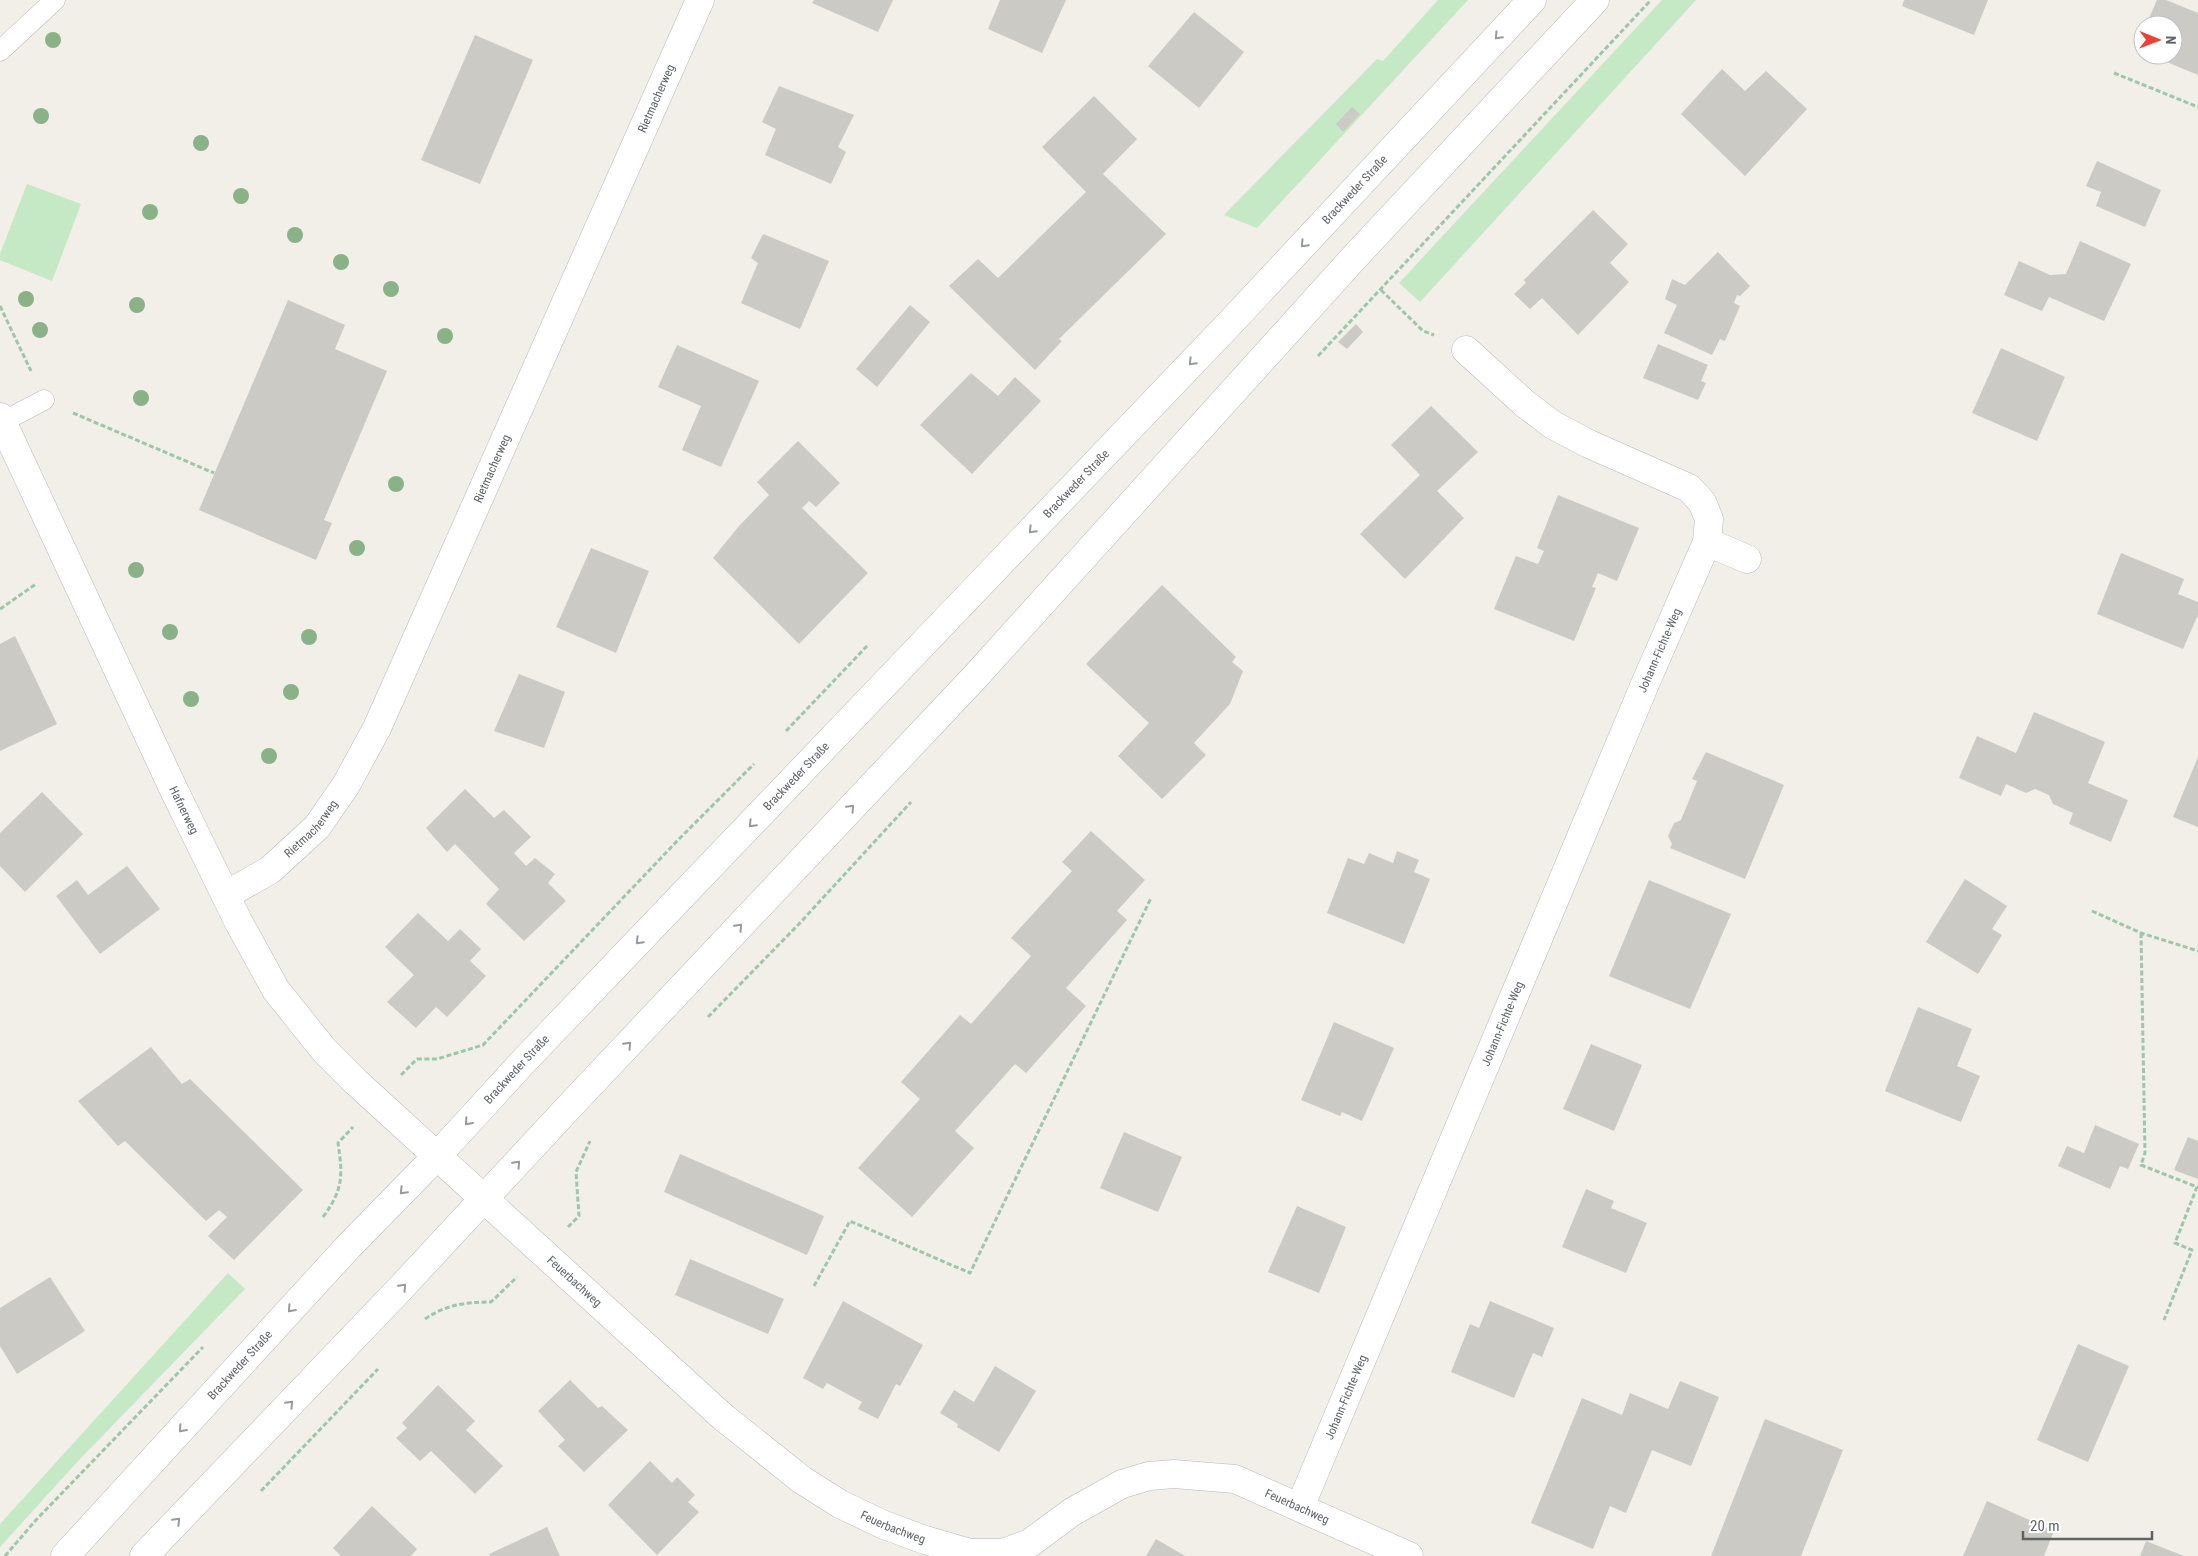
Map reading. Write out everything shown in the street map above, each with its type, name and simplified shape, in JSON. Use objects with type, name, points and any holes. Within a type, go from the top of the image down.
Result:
[{"type":"street","name":"Rietmacherweg","points":[[226,895],[270,870],[317,828],[346,785],[376,728],[700,0]]},
{"type":"street","name":"Brackweder Straße","points":[[65,1556],[342,1254],[437,1156],[522,1063],[1224,329],[1532,0]]},
{"type":"street","points":[[144,1556],[484,1199],[975,677],[1351,262],[1595,0]]},
{"type":"street","name":"Johann-Fichte-Weg","points":[[1300,1507],[1644,684],[1707,542],[1709,519],[1702,502],[1689,488],[1589,444],[1553,425],[1524,403],[1466,350]]},
{"type":"street","name":"Hafnerweg","points":[[1,419],[172,788],[272,983],[324,1050],[437,1156]]},
{"type":"street","points":[[1707,542],[1748,559]]},
{"type":"street","name":"Feuerbachweg","points":[[437,1156],[723,1417],[802,1480],[840,1504],[884,1525],[970,1555],[1003,1553],[1030,1543],[1072,1512],[1113,1488],[1149,1476],[1174,1474],[1235,1479],[1409,1556]]},
{"type":"lane","points":[[0,51],[55,0]]},
{"type":"lane","points":[[1,419],[44,400]]},
{"type":"path","points":[[2114,74],[2198,107]]},
{"type":"path","points":[[1380,290],[1423,331],[1466,350]]},
{"type":"path","points":[[107,427],[214,473]]},
{"type":"path","points":[[0,609],[67,562]]},
{"type":"path","points":[[780,736],[872,641]]},
{"type":"path","points":[[416,1059],[437,1059],[483,1045],[679,839],[761,756]]},
{"type":"path","points":[[814,1286],[850,1221],[970,1273],[1151,898]]},
{"type":"path","points":[[2092,911],[2141,933],[2198,951]]},
{"type":"path","points":[[2141,933],[2145,1152],[2141,1165],[2198,1187],[2175,1243],[2192,1250],[2164,1320]]},
{"type":"path","points":[[320,1220],[336,1200],[342,1175],[338,1143]]},
{"type":"path","points":[[419,1325],[426,1318],[446,1307],[469,1302],[491,1302]]},
{"type":"path","points":[[5,1556],[36,1520],[207,1343]]},
{"type":"path","points":[[259,1493],[379,1368]]},
{"type":"green space","points":[[1438,0],[1468,0],[1257,228],[1224,215],[1377,59],[1383,61]]},
{"type":"green space","points":[[1662,0],[1696,0],[1420,302],[1399,283]]},
{"type":"green space","points":[[27,184],[81,204],[52,281],[0,260],[0,254]]},
{"type":"green space","points":[[228,1273],[245,1289],[79,1460],[0,1547],[0,1524]]},
{"type":"building","points":[[814,0],[893,0],[878,32],[812,3]]},
{"type":"building","points":[[1000,0],[1066,0],[1042,53],[988,29]]},
{"type":"building","points":[[1904,0],[1988,0],[1974,35],[1902,6]]},
{"type":"building","points":[[2157,0],[2166,0],[2198,13],[2198,75],[2174,65],[2183,65],[2183,15],[2150,15]]},
{"type":"building","points":[[1194,12],[1244,52],[1199,108],[1148,66]]},
{"type":"building","points":[[475,35],[533,60],[480,184],[421,160]]},
{"type":"building","points":[[1722,69],[1745,91],[1766,71],[1807,109],[1745,176],[1681,114]]},
{"type":"building","points":[[779,86],[854,115],[838,147],[846,152],[831,184],[765,155],[776,129],[762,122]]},
{"type":"building","points":[[1094,96],[1137,139],[1103,174],[1166,234],[1059,339],[1062,341],[1035,370],[949,286],[978,259],[998,278],[1086,192],[1042,147]]},
{"type":"building","points":[[1352,107],[1360,114],[1343,132],[1336,124]]},
{"type":"building","points":[[2097,161],[2161,190],[2145,227],[2096,206],[2101,192],[2086,186]]},
{"type":"building","points":[[1593,210],[1628,244],[1610,263],[1629,282],[1578,335],[1542,298],[1530,309],[1514,294],[1526,283],[1524,280]]},
{"type":"building","points":[[763,234],[829,261],[800,329],[741,303],[758,263],[751,258]]},
{"type":"building","points":[[2080,241],[2131,264],[2104,321],[2049,297],[2042,311],[2004,295],[2019,261],[2050,275],[2066,274]]},
{"type":"building","points":[[1718,252],[1750,286],[1740,296],[1737,295],[1734,303],[1740,306],[1725,341],[1720,339],[1712,355],[1664,333],[1677,305],[1665,299],[1672,279],[1685,285]]},
{"type":"building","points":[[288,300],[345,325],[335,349],[387,371],[324,520],[332,523],[316,560],[199,510]]},
{"type":"building","points":[[910,305],[930,322],[877,387],[856,369]]},
{"type":"building","points":[[1356,324],[1363,332],[1347,349],[1338,342]]},
{"type":"building","points":[[1658,344],[1708,365],[1701,381],[1706,383],[1698,400],[1643,378]]},
{"type":"building","points":[[677,345],[759,381],[721,467],[682,450],[701,406],[658,387]]},
{"type":"building","points":[[2001,348],[2065,377],[2037,441],[1972,413]]},
{"type":"building","points":[[971,373],[998,396],[1015,377],[1041,401],[972,474],[920,425]]},
{"type":"building","points":[[1431,406],[1478,452],[1437,491],[1464,518],[1405,579],[1360,534],[1420,475],[1391,445]]},
{"type":"building","points":[[798,441],[840,483],[816,507],[809,501],[802,508],[868,573],[799,644],[713,558],[739,526],[769,495],[757,482]]},
{"type":"building","points":[[1558,495],[1639,528],[1617,581],[1598,573],[1592,587],[1596,588],[1574,641],[1494,609],[1516,556],[1538,564],[1544,551],[1537,548]]},
{"type":"building","points":[[591,548],[649,571],[616,653],[556,627]]},
{"type":"building","points":[[2121,553],[2184,579],[2178,594],[2198,602],[2198,615],[2183,649],[2097,614]]},
{"type":"building","points":[[1162,585],[1236,657],[1232,662],[1243,671],[1230,704],[1194,743],[1206,755],[1162,799],[1118,756],[1149,723],[1086,664]]},
{"type":"building","points":[[15,636],[57,724],[0,751],[0,644]]},
{"type":"building","points":[[519,674],[565,692],[544,748],[494,731]]},
{"type":"building","points":[[2034,712],[2105,742],[2088,783],[2128,800],[2111,842],[2069,824],[2073,813],[2053,804],[2049,795],[2035,789],[2026,793],[2006,784],[2001,796],[1959,778],[1977,736],[2016,753]]},
{"type":"building","points":[[1706,752],[1784,785],[1745,879],[1670,848],[1672,844],[1668,836],[1674,823],[1681,820],[1697,781],[1692,779]]},
{"type":"building","points":[[2198,757],[2198,827],[2173,817]]},
{"type":"building","points":[[465,789],[494,818],[504,810],[531,837],[514,853],[526,866],[535,858],[555,874],[548,883],[566,901],[524,941],[486,904],[499,889],[455,844],[447,852],[426,828]]},
{"type":"building","points":[[42,792],[83,834],[25,892],[0,866],[0,833]]},
{"type":"building","points":[[1091,831],[1145,880],[1117,911],[1127,920],[1066,988],[1086,1006],[1026,1073],[1015,1064],[955,1131],[974,1148],[912,1217],[858,1168],[920,1099],[901,1082],[960,1015],[971,1024],[1031,956],[1011,938],[1072,871],[1062,862]]},
{"type":"building","points":[[1397,851],[1419,860],[1414,872],[1430,879],[1404,944],[1327,913],[1348,858],[1364,864],[1369,853],[1393,863]]},
{"type":"building","points":[[127,866],[160,909],[100,954],[56,896],[77,880],[88,895]]},
{"type":"building","points":[[1965,879],[2007,906],[1992,929],[2002,935],[1978,974],[1926,942]]},
{"type":"building","points":[[1649,880],[1731,914],[1690,1009],[1609,976]]},
{"type":"building","points":[[418,913],[448,941],[460,929],[481,949],[470,961],[486,976],[447,1017],[436,1007],[416,1028],[387,1002],[414,975],[385,947]]},
{"type":"building","points":[[1918,1007],[1972,1029],[1957,1066],[1980,1076],[1961,1122],[1885,1091]]},
{"type":"building","points":[[1334,1022],[1394,1048],[1362,1121],[1342,1112],[1340,1116],[1301,1100]]},
{"type":"building","points":[[1591,1044],[1642,1065],[1614,1131],[1563,1109]]},
{"type":"building","points":[[151,1047],[182,1084],[190,1079],[303,1190],[234,1260],[208,1236],[227,1217],[219,1210],[206,1221],[125,1141],[118,1146],[78,1101]]},
{"type":"building","points":[[2095,1125],[2139,1144],[2128,1169],[2120,1166],[2110,1189],[2058,1166],[2067,1146],[2084,1153]]},
{"type":"building","points":[[1124,1132],[1182,1157],[1158,1212],[1100,1188]]},
{"type":"building","points":[[2188,1137],[2198,1141],[2198,1179],[2174,1170]]},
{"type":"building","points":[[680,1154],[824,1216],[807,1255],[664,1192]]},
{"type":"building","points":[[1586,1189],[1614,1201],[1611,1208],[1647,1223],[1626,1273],[1562,1247]]},
{"type":"building","points":[[1297,1206],[1346,1227],[1319,1293],[1268,1272]]},
{"type":"building","points":[[690,1259],[784,1299],[768,1334],[675,1295]]},
{"type":"building","points":[[50,1277],[85,1331],[17,1374],[0,1346],[0,1308]]},
{"type":"building","points":[[843,1301],[923,1345],[900,1386],[896,1384],[878,1419],[858,1409],[862,1402],[827,1383],[823,1389],[803,1378]]},
{"type":"building","points":[[1490,1301],[1554,1328],[1542,1357],[1533,1353],[1514,1398],[1451,1372],[1470,1324],[1479,1328]]},
{"type":"building","points":[[2078,1344],[2129,1366],[2088,1462],[2037,1440]]},
{"type":"building","points":[[995,1366],[1036,1391],[999,1452],[957,1427],[958,1424],[940,1413],[954,1390],[974,1402]]},
{"type":"building","points":[[570,1380],[598,1408],[602,1406],[628,1430],[584,1472],[558,1446],[565,1440],[538,1411]]},
{"type":"building","points":[[1680,1381],[1719,1397],[1691,1466],[1652,1450],[1626,1513],[1610,1506],[1593,1549],[1531,1523],[1582,1398],[1622,1415],[1630,1393],[1668,1409]]},
{"type":"building","points":[[438,1385],[475,1421],[466,1430],[503,1466],[475,1494],[431,1451],[420,1461],[396,1438],[407,1428],[402,1423]]},
{"type":"building","points":[[1765,1419],[1843,1450],[1801,1556],[1711,1556]]},
{"type":"building","points":[[650,1461],[672,1483],[677,1477],[695,1495],[688,1502],[699,1512],[657,1555],[608,1505]]},
{"type":"building","points":[[1987,1501],[2054,1531],[2044,1556],[1963,1556]]},
{"type":"building","points":[[372,1506],[417,1549],[411,1556],[341,1556],[333,1548]]},
{"type":"building","points":[[547,1527],[560,1556],[490,1556],[489,1554]]},
{"type":"building","points":[[1156,1539],[1185,1556],[1146,1556]]},
{"type":"building","points":[[2146,1541],[2184,1556],[2140,1556]]}]
